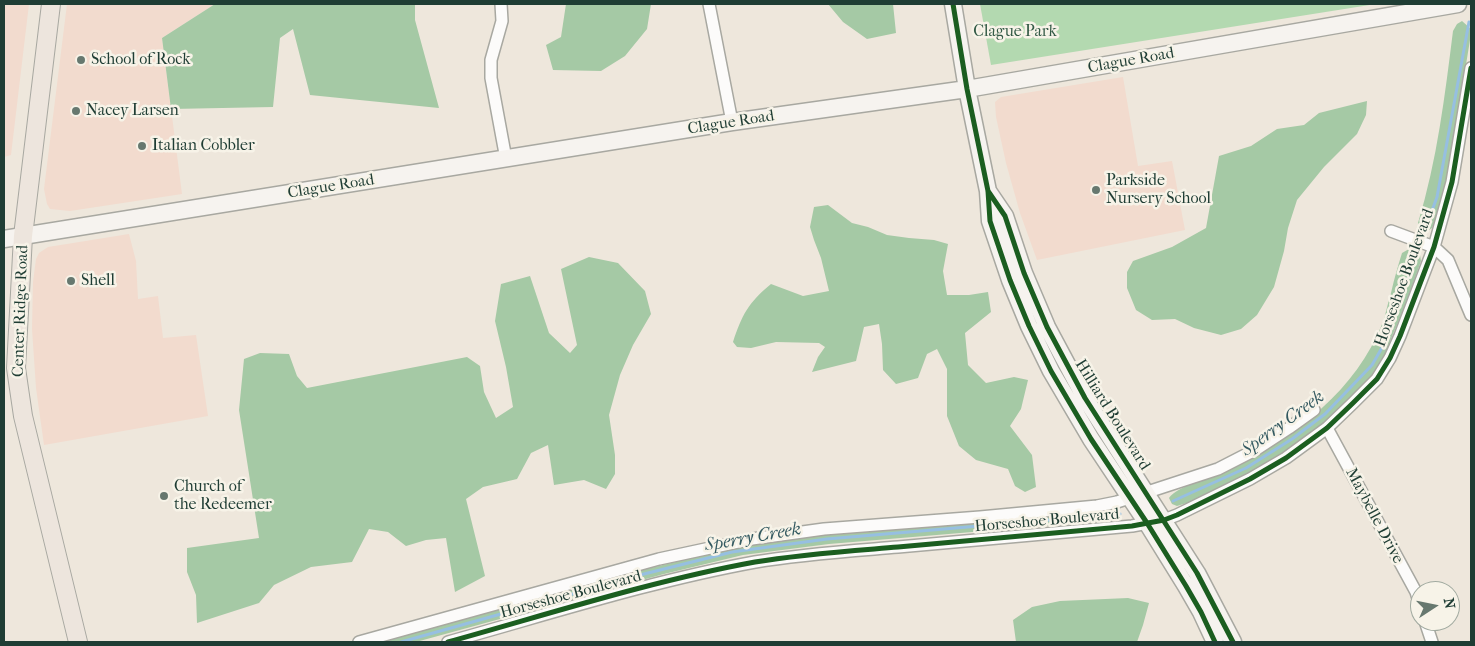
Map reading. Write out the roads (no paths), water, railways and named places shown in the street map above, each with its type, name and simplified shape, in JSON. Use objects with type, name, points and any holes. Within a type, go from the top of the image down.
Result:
[{"type":"main road","name":"Center Ridge Road","points":[[52,4],[23,236],[16,368],[23,416],[78,642]]},
{"type":"main road","name":"Hilliard Boulevard","points":[[953,4],[967,89],[988,192],[990,221],[1008,274],[1029,326],[1070,404],[1186,586],[1215,642]]},
{"type":"main road","name":"Clague Road","points":[[4,239],[732,122],[967,89],[1458,4]]},
{"type":"main road","name":"Hilliard Boulevard","points":[[988,192],[1005,216],[1024,273],[1048,327],[1085,398],[1164,520],[1211,598],[1234,642]]},
{"type":"street","points":[[502,4],[502,21],[491,60],[491,78],[506,159]]},
{"type":"street","points":[[709,4],[732,122]]},
{"type":"street","name":"Horseshoe Boulevard","points":[[448,642],[704,572],[756,562],[844,551],[1147,524],[1177,515],[1250,479],[1286,458],[1327,428],[1377,379],[1390,358],[1434,247],[1452,182],[1471,68]]},
{"type":"street","points":[[1392,231],[1434,247],[1448,260],[1471,315]]},
{"type":"street","name":"Horseshoe Boulevard","points":[[359,642],[642,564],[744,541],[824,529],[1097,506],[1218,470],[1242,458],[1314,410]]},
{"type":"street","name":"Maybelle Drive","points":[[1327,428],[1410,581]]},
{"type":"waterway","name":"Sperry Creek","points":[[1426,227],[1437,197],[1469,22]]},
{"type":"waterway","name":"Sperry Creek","points":[[1173,501],[1246,468],[1292,439],[1325,414],[1372,365],[1383,346],[1417,254]]},
{"type":"waterway","name":"Sperry Creek","points":[[401,642],[640,575],[732,552],[827,539],[1120,514]]},
{"type":"place","name":"School of Rock","points":[[81,60]]},
{"type":"place","name":"Nacey Larsen","points":[[76,111]]},
{"type":"place","name":"Italian Cobbler","points":[[142,146]]},
{"type":"place","name":"Parkside Nursery School","points":[[1096,190]]},
{"type":"place","name":"Shell","points":[[71,281]]},
{"type":"place","name":"Church of the Redeemer","points":[[164,496]]},
{"type":"park label","name":"Clague Park","points":[[1015,32]]}]
